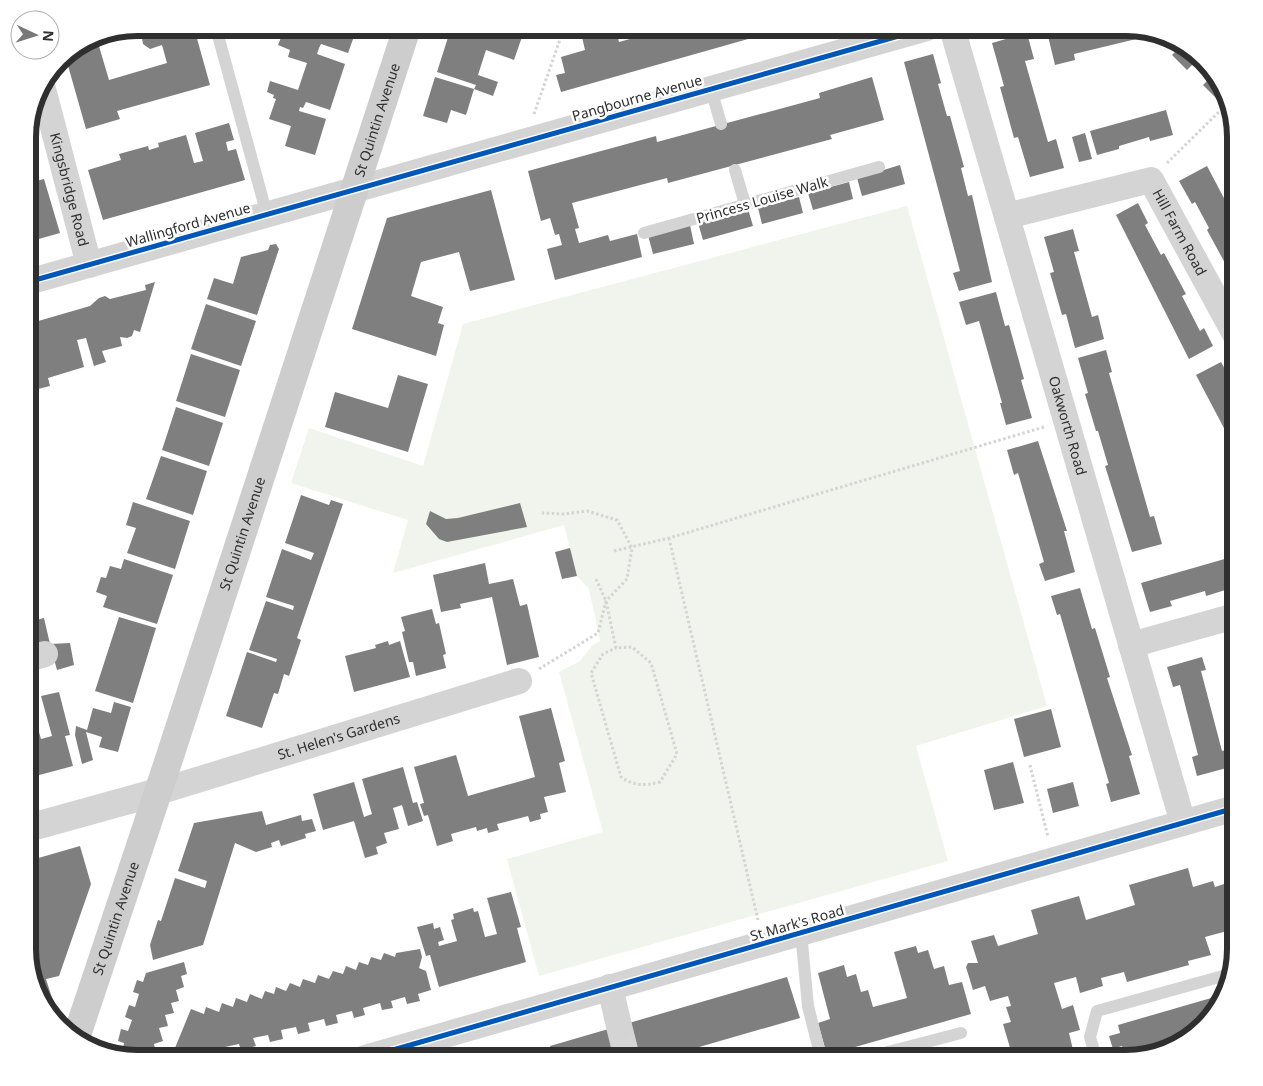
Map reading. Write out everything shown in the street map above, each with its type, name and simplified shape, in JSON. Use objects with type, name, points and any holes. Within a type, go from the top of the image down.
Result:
[{"type":"main road","name":"St Quintin Avenue","points":[[78,1031],[404,36]]},
{"type":"street","name":"Pangbourne Avenue","points":[[354,191],[899,36]]},
{"type":"street","name":"Oakworth Road","points":[[954,36],[1183,823]]},
{"type":"street","name":"Kingsbridge Road","points":[[45,97],[89,265]]},
{"type":"street","name":"Hill Farm Road","points":[[1007,216],[1151,180],[1227,318]]},
{"type":"street","name":"Wallingford Avenue","points":[[36,280],[354,191]]},
{"type":"street","points":[[1131,645],[1227,618]]},
{"type":"street","name":"St. Helen's Gardens","points":[[158,792],[519,681]]},
{"type":"street","points":[[36,826],[158,792]]},
{"type":"street","name":"St Mark's Road","points":[[393,1050],[1227,811]]},
{"type":"street","points":[[610,987],[619,1026]]},
{"type":"lane","points":[[218,36],[268,215]]},
{"type":"lane","points":[[711,89],[721,124]]},
{"type":"lane","name":"Princess Louise Walk","points":[[644,232],[879,167]]},
{"type":"lane","points":[[735,170],[745,204]]},
{"type":"lane","points":[[802,933],[808,1006],[819,1050]]},
{"type":"lane","points":[[1094,1050],[1090,1037],[1097,1011],[1223,976]]},
{"type":"lane","points":[[896,1050],[961,1033]]},
{"type":"path","points":[[526,142],[561,36]]},
{"type":"path","points":[[1151,180],[1222,109]]},
{"type":"path","points":[[614,551],[669,538],[1066,421]]},
{"type":"path","points":[[519,681],[598,632],[606,601],[627,579],[632,548],[617,520],[587,511],[564,514],[542,513]]},
{"type":"path","points":[[669,538],[756,915],[765,944]]},
{"type":"path","points":[[596,580],[606,601],[616,648]]},
{"type":"path","points":[[632,647],[651,663],[677,754],[660,782],[645,786],[630,783],[621,776],[591,674],[603,654],[616,648],[632,647]]},
{"type":"path","points":[[1030,765],[1054,860]]},
{"type":"shaded area","points":[[907,206],[1047,706],[916,746],[948,861],[539,976],[507,859],[603,832],[559,672],[580,661],[592,646],[600,641],[589,589],[577,576],[564,525],[393,573],[408,520],[291,483],[309,428],[423,466],[463,324]]},
{"type":"building","points":[[142,36],[196,36],[210,85],[117,111],[120,119],[86,129],[68,64],[81,53],[99,45],[109,80],[167,63],[162,45],[150,49],[143,44]]},
{"type":"building","points":[[282,36],[354,36],[348,53],[321,44],[317,54],[345,64],[330,110],[306,102],[303,108],[300,107],[299,111],[326,119],[315,155],[285,146],[291,126],[269,119],[276,99],[273,98],[274,95],[267,92],[270,81],[298,90],[307,63],[288,57],[290,50],[278,45]]},
{"type":"building","points":[[448,36],[522,36],[514,60],[486,50],[478,75],[498,82],[493,96],[474,89],[476,85],[437,72]]},
{"type":"building","points":[[617,36],[619,42],[641,36],[759,36],[561,92],[556,75],[565,73],[561,57],[585,50],[582,37]]},
{"type":"building","points":[[1016,36],[1028,36],[1034,59],[1025,61],[1048,142],[1056,139],[1064,168],[1030,177],[1018,137],[1014,138],[1000,87],[1004,86],[992,43]]},
{"type":"building","points":[[1048,36],[1142,38],[1074,54],[1075,60],[1055,65]]},
{"type":"building","points":[[1177,50],[1192,61],[1206,76],[1218,98],[1217,99],[1203,85],[1208,80],[1193,64],[1187,70],[1172,55]]},
{"type":"building","points":[[933,54],[941,83],[938,84],[947,116],[950,116],[964,167],[961,168],[968,196],[972,195],[992,282],[959,291],[953,273],[960,271],[904,62]]},
{"type":"building","points":[[435,77],[474,89],[466,115],[451,110],[447,123],[423,116]]},
{"type":"building","points":[[872,77],[884,120],[830,135],[832,139],[668,183],[667,178],[572,203],[579,228],[575,229],[579,243],[608,235],[610,241],[637,234],[642,257],[555,280],[547,249],[562,245],[559,234],[555,235],[550,218],[541,221],[528,171],[656,136],[657,142],[820,98],[819,93]]},
{"type":"building","points":[[1166,110],[1173,135],[1150,141],[1149,137],[1119,146],[1119,149],[1097,155],[1090,131]]},
{"type":"building","points":[[229,123],[234,140],[226,142],[228,151],[236,149],[245,180],[103,220],[88,170],[121,160],[119,154],[148,146],[149,150],[159,147],[158,143],[186,135],[194,163],[203,161],[195,133]]},
{"type":"building","points":[[1085,133],[1092,159],[1079,162],[1072,137]]},
{"type":"building","points":[[900,165],[905,184],[862,196],[857,178]]},
{"type":"building","points":[[1207,166],[1227,204],[1227,267],[1207,230],[1209,228],[1195,202],[1192,204],[1179,181]]},
{"type":"building","points":[[44,179],[60,233],[36,240],[36,181]]},
{"type":"building","points":[[849,182],[853,199],[813,210],[808,193]]},
{"type":"building","points":[[491,190],[515,280],[470,291],[459,252],[421,262],[411,296],[443,307],[438,323],[444,325],[436,356],[352,329],[387,218]]},
{"type":"building","points":[[799,197],[803,213],[762,224],[758,208]]},
{"type":"building","points":[[1138,203],[1148,223],[1145,225],[1161,255],[1164,253],[1186,294],[1182,296],[1200,331],[1204,328],[1213,346],[1189,359],[1116,215]]},
{"type":"building","points":[[748,209],[753,226],[703,240],[698,223]]},
{"type":"building","points":[[690,225],[694,244],[653,254],[648,235]]},
{"type":"building","points":[[1073,229],[1079,251],[1074,252],[1092,317],[1098,315],[1104,339],[1075,348],[1066,314],[1062,315],[1050,273],[1054,272],[1044,237]]},
{"type":"building","points":[[276,244],[279,249],[257,315],[207,299],[214,278],[233,284],[241,257],[268,250],[270,245]]},
{"type":"building","points":[[155,282],[140,332],[134,330],[132,336],[127,338],[120,337],[122,346],[102,351],[106,362],[94,366],[86,338],[77,340],[84,367],[48,378],[50,386],[38,389],[36,383],[36,322],[90,306],[99,298],[105,296],[110,299],[146,290],[145,285]]},
{"type":"building","points":[[996,292],[1005,326],[1009,325],[1024,379],[1021,380],[1032,418],[1006,425],[1000,403],[1002,403],[979,321],[966,325],[959,302]]},
{"type":"building","points":[[206,304],[256,321],[241,366],[191,349]]},
{"type":"building","points":[[1106,350],[1112,372],[1109,373],[1150,517],[1154,516],[1162,544],[1132,552],[1105,466],[1108,465],[1085,394],[1088,393],[1078,358]]},
{"type":"building","points":[[191,354],[240,370],[225,417],[176,401]]},
{"type":"building","points":[[1221,362],[1227,373],[1227,434],[1196,375]]},
{"type":"building","points":[[398,375],[428,384],[408,452],[325,427],[335,392],[388,408]]},
{"type":"building","points":[[176,407],[223,423],[209,466],[162,450]]},
{"type":"building","points":[[1038,441],[1067,531],[1064,531],[1075,572],[1045,581],[1039,564],[1044,562],[1018,473],[1014,475],[1007,450]]},
{"type":"building","points":[[161,456],[207,471],[193,515],[146,499]]},
{"type":"building","points":[[301,495],[329,505],[331,500],[343,504],[297,638],[301,640],[289,676],[284,674],[278,694],[274,693],[262,728],[226,716],[247,652],[276,662],[277,659],[249,650],[266,601],[293,610],[294,606],[266,597],[282,549],[311,560],[314,553],[285,543]]},
{"type":"building","points":[[133,502],[190,521],[175,569],[127,553],[136,528],[126,525]]},
{"type":"building","points":[[520,503],[527,527],[447,542],[439,539],[426,524],[430,511],[446,519],[458,518]]},
{"type":"building","points":[[570,548],[577,576],[562,579],[555,552]]},
{"type":"building","points":[[1227,558],[1227,589],[1206,596],[1205,591],[1170,601],[1172,606],[1150,612],[1141,583]]},
{"type":"building","points":[[124,559],[173,575],[157,624],[103,607],[107,596],[96,592],[101,577],[106,578],[110,566],[121,569]]},
{"type":"building","points":[[485,563],[489,584],[513,579],[520,606],[527,604],[539,657],[507,665],[492,597],[460,604],[461,608],[441,612],[433,575]]},
{"type":"building","points":[[1080,588],[1092,629],[1095,628],[1110,677],[1107,678],[1132,755],[1129,756],[1140,794],[1111,802],[1106,784],[1109,783],[1060,614],[1057,615],[1051,596]]},
{"type":"building","points":[[432,609],[436,624],[439,623],[446,654],[443,655],[446,668],[416,676],[413,662],[409,662],[402,632],[405,631],[401,617]]},
{"type":"building","points":[[119,617],[156,628],[133,703],[95,691]]},
{"type":"building","points":[[44,618],[50,644],[36,648],[36,620]]},
{"type":"building","points":[[388,641],[389,645],[400,641],[410,677],[354,692],[345,656],[376,648],[375,645]]},
{"type":"building","points":[[70,643],[74,665],[57,670],[50,644]]},
{"type":"building","points":[[1202,657],[1206,670],[1201,671],[1222,751],[1227,750],[1227,768],[1197,776],[1192,757],[1198,755],[1180,685],[1173,687],[1167,667]]},
{"type":"building","points":[[59,692],[70,735],[65,736],[73,766],[36,776],[36,722],[41,739],[52,736],[41,696]]},
{"type":"building","points":[[114,702],[131,707],[118,752],[99,747],[102,737],[86,732],[93,760],[82,764],[75,735],[76,726],[87,730],[93,708],[111,713]]},
{"type":"building","points":[[551,708],[565,761],[559,763],[566,792],[544,797],[548,812],[540,814],[541,819],[530,822],[528,816],[497,824],[499,830],[488,833],[487,828],[477,831],[476,827],[451,834],[453,841],[437,846],[428,815],[424,816],[420,804],[424,803],[414,767],[456,755],[468,796],[535,777],[519,716]]},
{"type":"building","points":[[1051,709],[1061,747],[1024,757],[1014,719]]},
{"type":"building","points":[[1013,762],[1024,803],[994,810],[984,770]]},
{"type":"building","points":[[403,767],[413,803],[417,802],[423,821],[408,826],[402,805],[393,808],[399,829],[384,833],[387,843],[376,847],[378,854],[365,858],[354,821],[323,830],[313,794],[354,782],[364,817],[372,814],[362,779]]},
{"type":"building","points":[[1073,782],[1079,806],[1053,813],[1047,789]]},
{"type":"building","points":[[262,811],[266,825],[301,815],[302,821],[312,819],[316,831],[305,834],[306,838],[281,846],[279,840],[271,843],[272,847],[256,852],[235,843],[203,945],[153,960],[150,945],[158,920],[161,921],[175,878],[205,888],[207,881],[178,871],[194,823]]},
{"type":"building","points":[[80,846],[91,884],[59,976],[46,979],[52,998],[50,999],[40,975],[36,955],[36,859]]},
{"type":"building","points":[[1188,868],[1193,887],[1213,881],[1215,887],[1227,883],[1227,931],[1205,937],[1211,955],[1188,961],[1189,965],[1127,982],[1124,972],[1101,978],[1103,986],[1080,993],[1076,977],[1054,983],[1062,1009],[1073,1005],[1080,1030],[1069,1033],[1073,1050],[1024,1050],[1023,1047],[1011,1050],[1003,1024],[1011,1022],[1006,1007],[1011,1006],[1008,996],[990,1001],[985,986],[973,990],[966,967],[968,963],[978,963],[971,941],[994,935],[998,946],[1038,934],[1031,910],[1079,896],[1086,920],[1135,905],[1129,885]]},
{"type":"building","points":[[511,892],[521,927],[517,928],[526,962],[439,987],[430,955],[426,956],[417,927],[433,923],[434,929],[440,927],[444,940],[438,942],[439,946],[457,941],[451,920],[454,919],[453,914],[473,908],[474,912],[478,911],[485,937],[497,934],[487,898]]},
{"type":"building","points":[[916,946],[918,953],[928,950],[934,969],[944,966],[949,985],[962,982],[971,1014],[845,1050],[826,1050],[818,1023],[830,1019],[818,973],[844,965],[847,977],[856,974],[861,992],[868,990],[873,1007],[907,998],[894,952]]},
{"type":"building","points":[[420,949],[422,957],[419,968],[426,971],[431,990],[418,994],[420,1001],[407,1004],[405,997],[391,1001],[393,1008],[382,1010],[380,1003],[363,1008],[365,1015],[354,1018],[352,1011],[336,1015],[338,1023],[326,1026],[324,1019],[308,1023],[310,1031],[298,1034],[296,1027],[281,1030],[283,1039],[270,1042],[268,1035],[253,1038],[256,1046],[241,1050],[239,1044],[225,1047],[226,1050],[166,1050],[175,1048],[191,1009],[204,1014],[206,1007],[219,1012],[222,1003],[233,1007],[236,998],[247,1002],[250,994],[262,999],[265,991],[274,994],[276,987],[286,991],[290,983],[300,987],[303,979],[315,983],[318,975],[329,979],[333,971],[343,974],[346,966],[356,970],[359,962],[368,965],[371,957],[381,960],[384,953],[395,957],[396,953]]},
{"type":"building","points":[[184,962],[187,974],[181,976],[184,987],[176,990],[179,1001],[171,1003],[174,1013],[165,1015],[168,1026],[159,1028],[163,1041],[154,1044],[156,1050],[124,1049],[124,1043],[118,1041],[121,1029],[128,1031],[132,1020],[125,1017],[129,1005],[135,1007],[139,994],[133,992],[137,980],[143,982],[146,973]]},
{"type":"building","points":[[787,977],[800,1018],[689,1050],[551,1050],[550,1046]]},
{"type":"building","points":[[1214,997],[1202,1015],[1182,1033],[1152,1046],[1123,1050],[1122,1046],[1113,1049],[1109,1036],[1120,1033],[1118,1025]]},
{"type":"tunnel","points":[[619,1026],[625,1050]]},
{"type":"cycle path","points":[[36,280],[899,36]]},
{"type":"cycle path","points":[[393,1050],[1227,810]]}]
